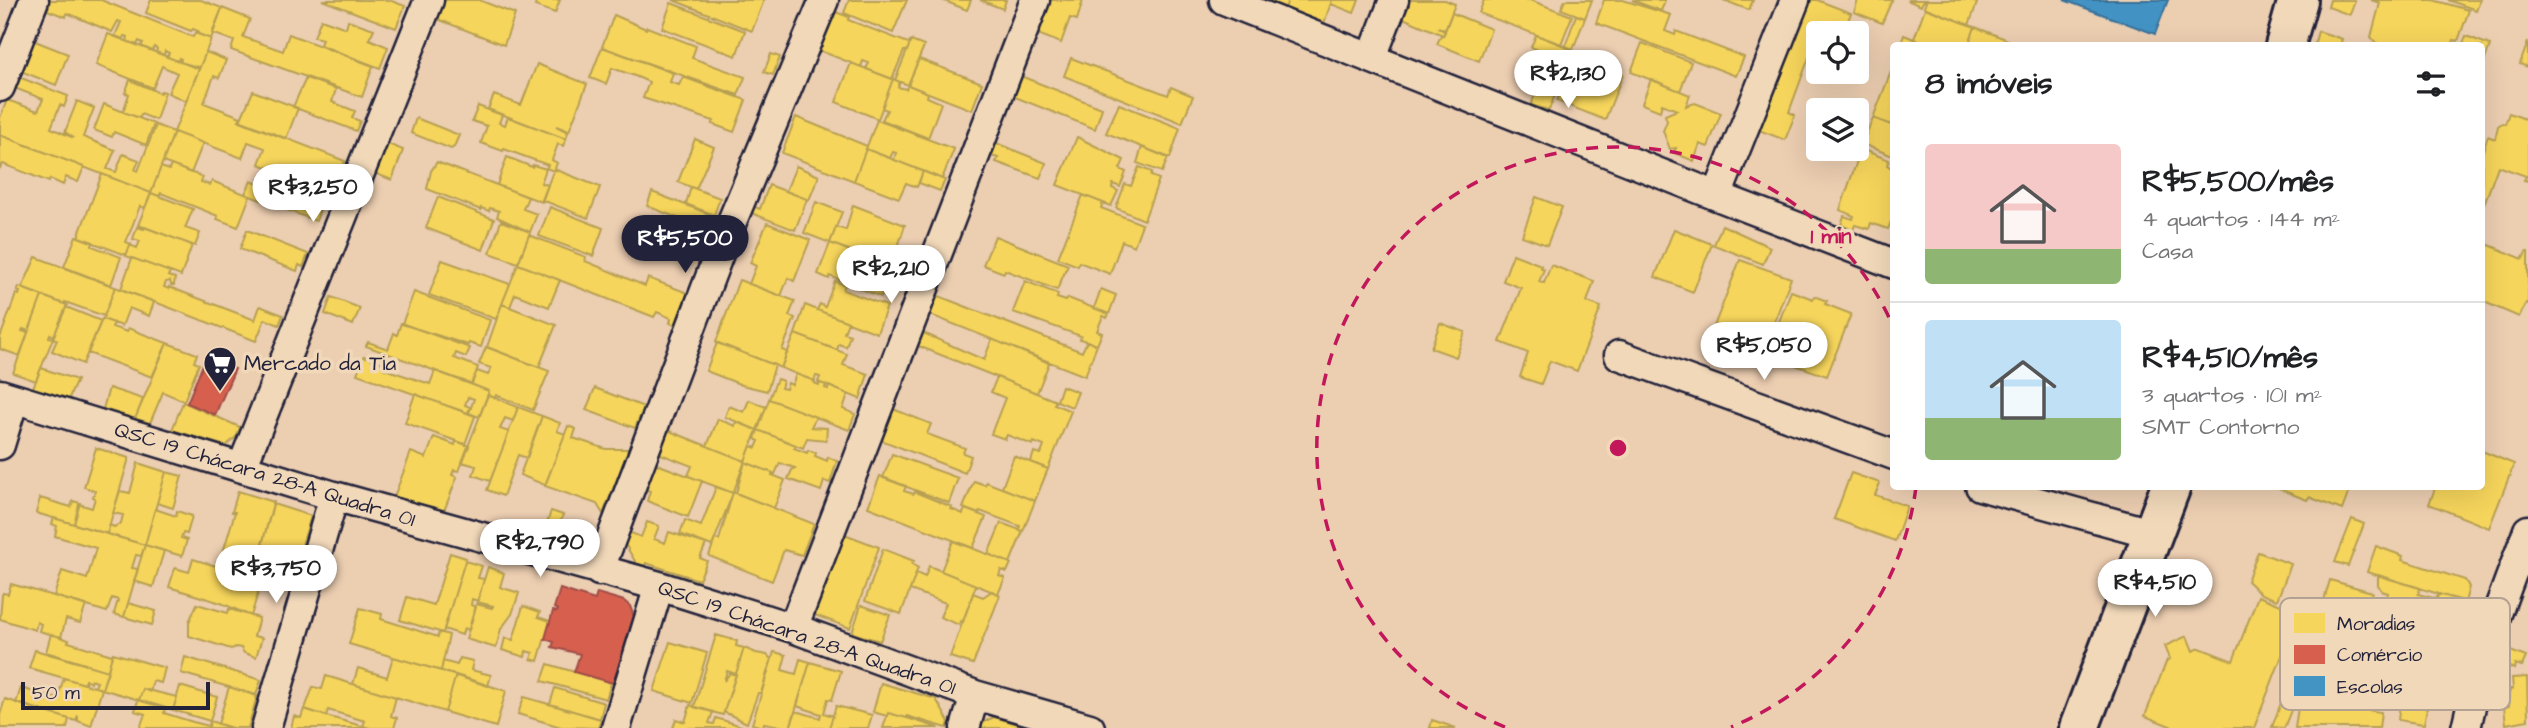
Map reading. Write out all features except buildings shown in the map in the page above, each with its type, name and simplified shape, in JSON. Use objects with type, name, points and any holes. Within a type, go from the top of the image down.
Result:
[{"type":"street","points":[[0,87],[34,0]]},
{"type":"street","points":[[242,467],[429,0]]},
{"type":"street","points":[[599,571],[723,243],[824,0]]},
{"type":"street","points":[[793,628],[1035,0]]},
{"type":"street","points":[[1224,0],[1717,197],[1890,262]]},
{"type":"street","points":[[1372,57],[1394,0]]},
{"type":"street","points":[[1717,197],[1795,0]]},
{"type":"street","points":[[2287,42],[2298,0]]},
{"type":"street","points":[[1619,355],[1890,454]]},
{"type":"street","points":[[0,444],[7,396]]},
{"type":"street","name":"QSC 19 Chácara 28-A Quadra 01","points":[[7,396],[334,496],[659,586],[793,628],[975,695],[1090,728]]},
{"type":"street","points":[[1994,490],[2154,534]]},
{"type":"street","points":[[2079,728],[2170,490]]},
{"type":"street","points":[[266,728],[334,496]]},
{"type":"street","points":[[2502,598],[2528,530]]},
{"type":"street","points":[[616,728],[659,586]]},
{"type":"street","points":[[965,728],[975,695]]},
{"type":"street","points":[[2466,728],[2470,710]]},
{"type":"place","name":"Mercado da Tia","points":[[220,393]]}]
